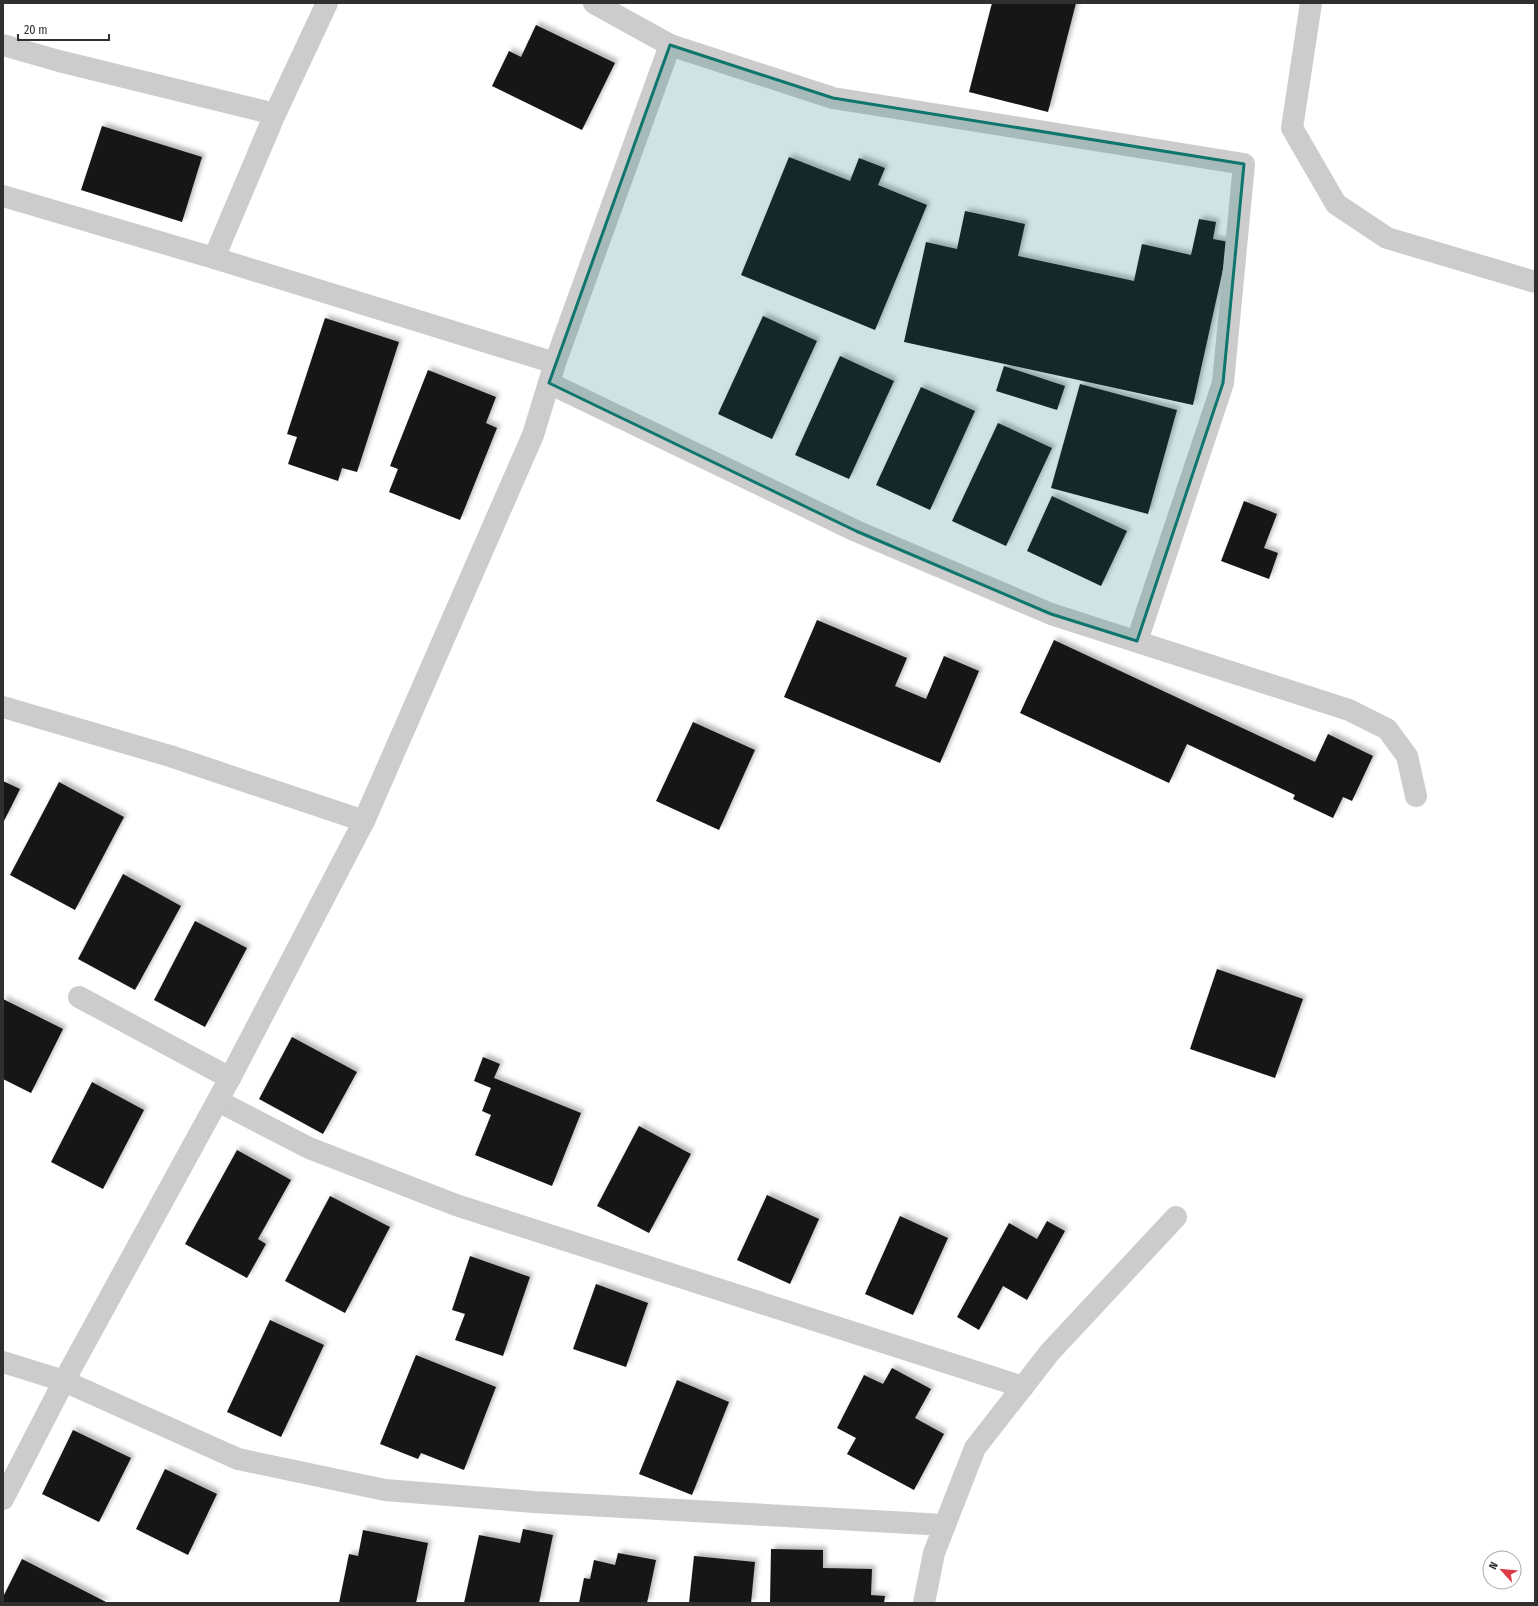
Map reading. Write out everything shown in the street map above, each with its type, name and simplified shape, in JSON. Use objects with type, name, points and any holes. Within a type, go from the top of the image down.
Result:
[{"type":"street","points":[[214,258],[275,114],[327,3]]},
{"type":"street","points":[[594,3],[670,45],[833,98],[1244,164],[1224,383],[1137,641]]},
{"type":"street","points":[[1311,3],[1292,128],[1336,204],[1387,238],[1535,282]]},
{"type":"street","points":[[3,45],[59,61],[275,114]]},
{"type":"street","points":[[3,1499],[64,1381],[218,1101],[364,820],[532,435],[555,363],[670,45]]},
{"type":"street","points":[[3,196],[214,258],[555,363]]},
{"type":"street","points":[[549,383],[856,531],[1052,614],[1350,710],[1387,730],[1407,756],[1416,796]]},
{"type":"street","points":[[3,708],[170,756],[364,820]]},
{"type":"street","points":[[79,997],[230,1078]]},
{"type":"street","points":[[218,1101],[310,1148],[456,1206],[1023,1387]]},
{"type":"street","points":[[924,1603],[934,1553],[975,1448],[1050,1352],[1176,1217]]},
{"type":"street","points":[[3,1362],[64,1381],[238,1459],[385,1490],[534,1502],[945,1525]]},
{"type":"highlighted area","points":[[670,45],[833,98],[1244,164],[1223,383],[1137,641],[1051,614],[856,531],[549,383]]},
{"type":"building","points":[[992,3],[1076,3],[1048,112],[969,92]]},
{"type":"building","points":[[536,25],[615,63],[582,130],[492,86],[509,51],[521,57]]},
{"type":"building","points":[[102,126],[202,157],[182,222],[81,190]]},
{"type":"building","points":[[789,157],[850,181],[859,158],[885,168],[878,185],[927,205],[875,330],[741,275]]},
{"type":"building","points":[[965,211],[1025,224],[1018,256],[1134,281],[1142,244],[1191,255],[1199,219],[1216,222],[1213,239],[1229,242],[1193,405],[904,342],[926,242],[957,249]]},
{"type":"building","points":[[763,316],[817,341],[772,439],[718,414]]},
{"type":"building","points":[[325,318],[399,342],[357,472],[342,468],[338,481],[288,464],[297,437],[287,434]]},
{"type":"building","points":[[840,356],[894,381],[849,479],[795,455]]},
{"type":"building","points":[[1004,366],[1065,386],[1057,410],[996,391]]},
{"type":"building","points":[[428,370],[496,397],[486,423],[497,428],[460,520],[389,492],[398,469],[390,466]]},
{"type":"building","points":[[1080,384],[1177,410],[1148,514],[1051,488]]},
{"type":"building","points":[[921,387],[975,411],[930,510],[876,485]]},
{"type":"building","points":[[998,423],[1052,448],[1006,546],[952,521]]},
{"type":"building","points":[[1052,496],[1127,531],[1101,586],[1027,551]]},
{"type":"building","points":[[1244,501],[1277,514],[1264,548],[1278,553],[1269,579],[1221,561]]},
{"type":"building","points":[[817,620],[907,658],[895,686],[926,699],[944,656],[979,671],[940,763],[784,697]]},
{"type":"building","points":[[1054,640],[1315,762],[1328,734],[1373,756],[1352,801],[1343,797],[1333,818],[1293,799],[1295,795],[1187,744],[1169,783],[1020,713]]},
{"type":"building","points":[[693,722],[755,750],[719,830],[656,801]]},
{"type":"building","points":[[3,781],[20,789],[3,823]]},
{"type":"building","points":[[59,782],[124,817],[75,910],[10,875]]},
{"type":"building","points":[[123,874],[181,906],[135,990],[78,959]]},
{"type":"building","points":[[195,921],[247,948],[205,1027],[154,1000]]},
{"type":"building","points":[[1217,969],[1303,999],[1275,1078],[1190,1049]]},
{"type":"building","points":[[3,999],[63,1029],[31,1093],[3,1079]]},
{"type":"building","points":[[292,1037],[357,1072],[323,1134],[259,1099]]},
{"type":"building","points":[[483,1057],[500,1064],[494,1078],[581,1113],[552,1186],[475,1155],[491,1115],[482,1111],[491,1088],[474,1081]]},
{"type":"building","points":[[92,1082],[144,1110],[103,1189],[51,1162]]},
{"type":"building","points":[[639,1126],[691,1154],[649,1233],[597,1206]]},
{"type":"building","points":[[237,1150],[291,1180],[258,1239],[266,1244],[247,1278],[185,1244]]},
{"type":"building","points":[[767,1195],[819,1219],[790,1284],[737,1260]]},
{"type":"building","points":[[330,1196],[390,1227],[345,1313],[285,1281]]},
{"type":"building","points":[[900,1216],[948,1238],[913,1315],[865,1294]]},
{"type":"building","points":[[1047,1221],[1065,1231],[1027,1300],[1003,1286],[979,1330],[957,1317],[1009,1223],[1037,1239]]},
{"type":"building","points":[[470,1256],[530,1277],[503,1356],[455,1340],[465,1314],[452,1310]]},
{"type":"building","points":[[596,1284],[648,1303],[626,1367],[573,1349]]},
{"type":"building","points":[[270,1320],[324,1345],[281,1437],[227,1412]]},
{"type":"building","points":[[416,1355],[496,1387],[464,1470],[421,1453],[418,1459],[380,1444]]},
{"type":"building","points":[[892,1368],[931,1389],[915,1418],[944,1434],[914,1490],[847,1454],[856,1438],[837,1428],[864,1375],[883,1384]]},
{"type":"building","points":[[677,1380],[729,1402],[692,1495],[639,1474]]},
{"type":"building","points":[[73,1430],[131,1458],[99,1522],[42,1494]]},
{"type":"building","points":[[165,1469],[217,1494],[188,1555],[136,1529]]},
{"type":"building","points":[[523,1529],[553,1535],[539,1603],[464,1603],[479,1535],[520,1543]]},
{"type":"building","points":[[363,1530],[428,1543],[416,1603],[339,1603],[349,1554],[358,1556]]},
{"type":"building","points":[[771,1549],[823,1550],[823,1568],[872,1569],[871,1595],[885,1596],[884,1603],[770,1603]]},
{"type":"building","points":[[618,1553],[656,1560],[647,1603],[579,1603],[584,1578],[590,1579],[594,1560],[615,1565]]},
{"type":"building","points":[[694,1556],[755,1562],[751,1603],[689,1603]]},
{"type":"building","points":[[22,1559],[108,1603],[3,1603],[3,1597]]}]
